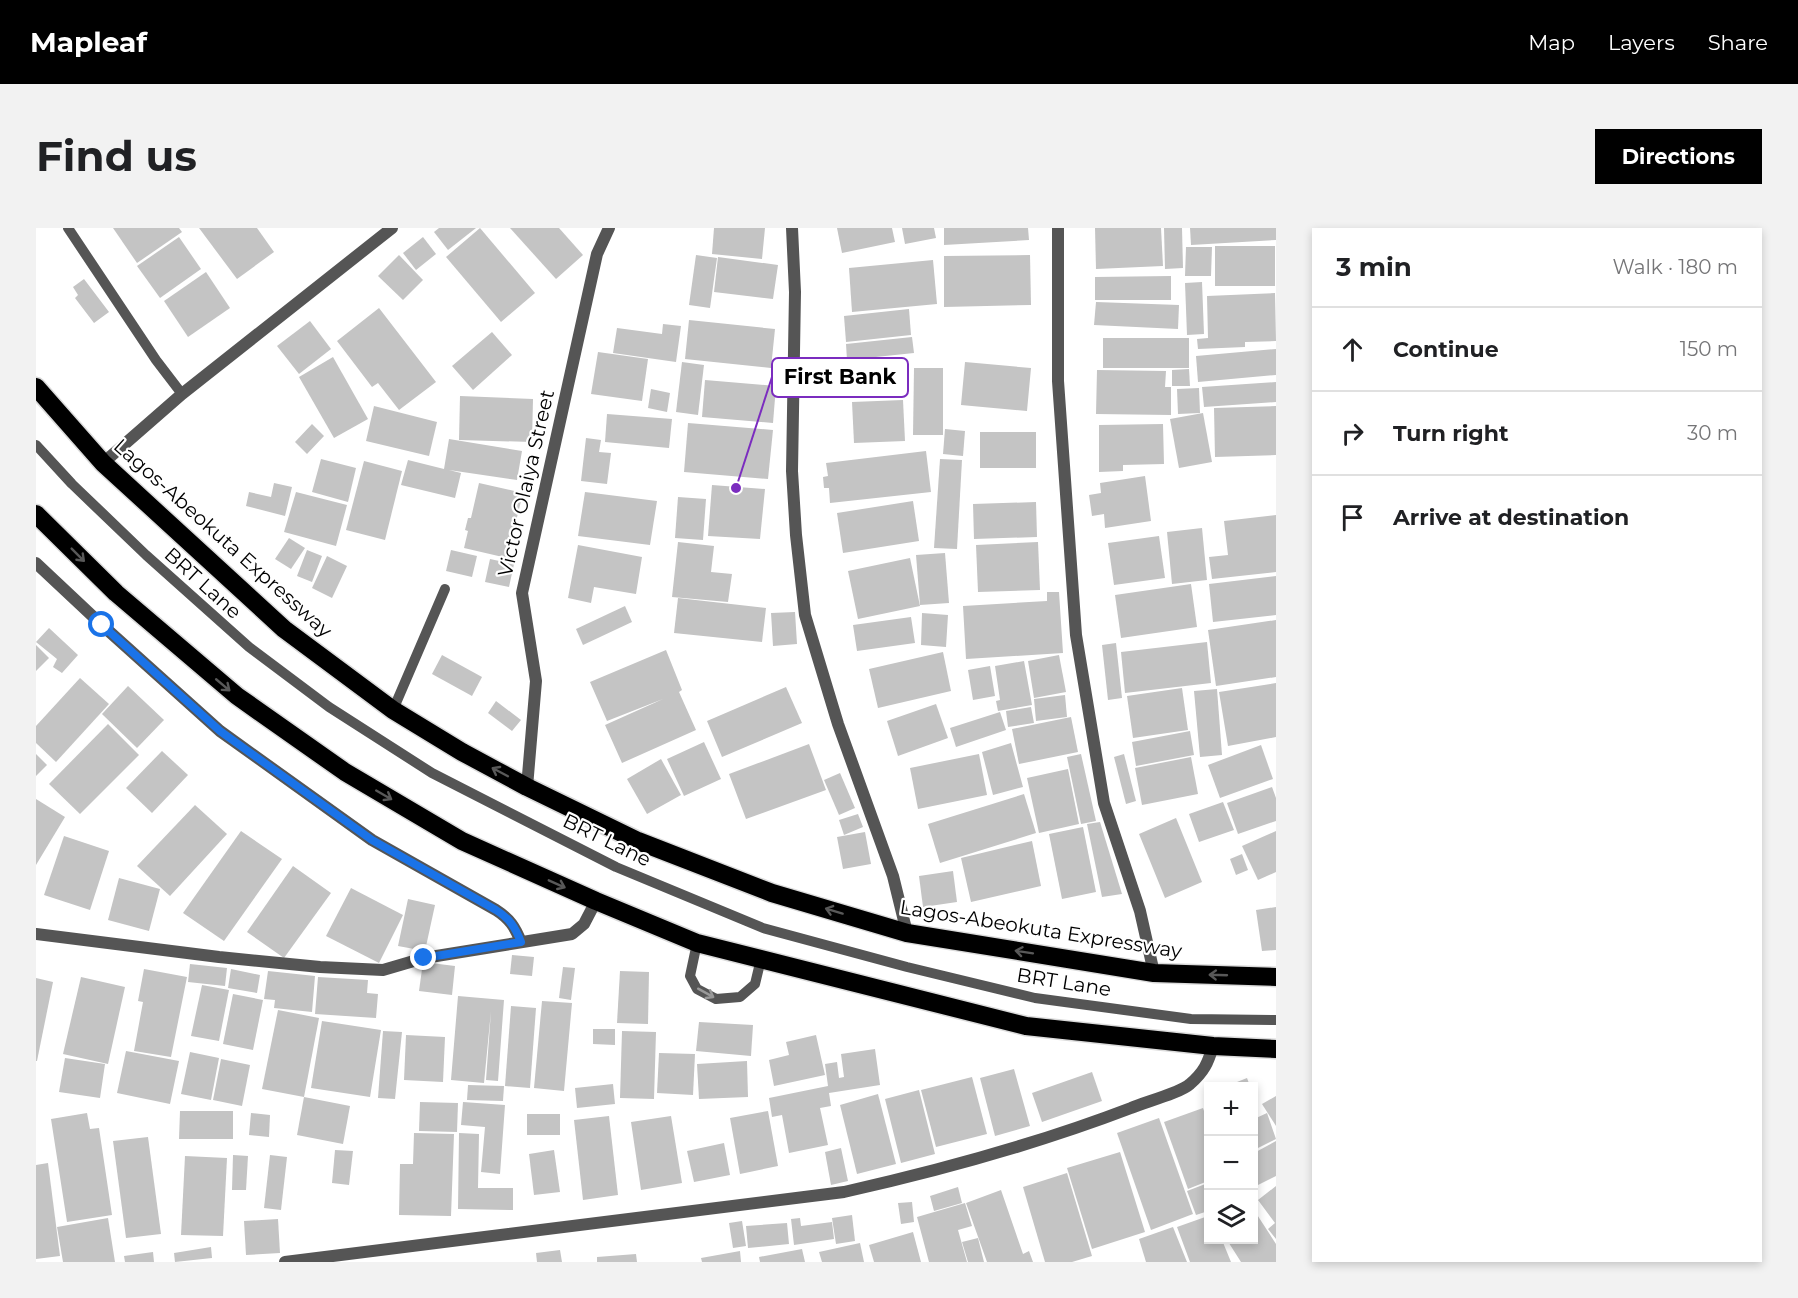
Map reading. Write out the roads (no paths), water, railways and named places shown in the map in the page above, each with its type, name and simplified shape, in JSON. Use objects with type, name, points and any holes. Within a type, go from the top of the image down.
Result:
[{"type":"highway","name":"Lagos-Abeokuta Expressway","points":[[36,387],[103,463],[284,629],[393,710],[462,752],[527,787],[638,841],[772,893],[907,933],[1154,973],[1276,977]]},
{"type":"highway","points":[[36,514],[116,593],[237,696],[345,772],[462,841],[596,901],[697,943],[1026,1026],[1213,1046],[1276,1049]]},
{"type":"street","points":[[103,463],[182,394],[392,228]]},
{"type":"street","name":"Victor Olaiya Street","points":[[527,787],[536,681],[522,593],[597,254],[609,228]]},
{"type":"street","points":[[792,228],[795,292],[792,471],[805,615],[838,724],[893,876],[907,933]]},
{"type":"street","points":[[1058,228],[1058,381],[1076,635],[1104,803],[1140,912],[1154,973]]},
{"type":"street","points":[[36,563],[220,731],[372,840],[503,914],[515,927],[521,942]]},
{"type":"street","points":[[36,934],[219,957],[320,967],[383,970],[424,958],[572,934],[584,924],[596,901]]},
{"type":"street","points":[[285,1262],[844,1192],[903,1179],[989,1156],[1088,1125],[1189,1086],[1206,1068],[1213,1046]]},
{"type":"lane","points":[[68,228],[156,360],[182,394]]},
{"type":"lane","name":"BRT Lane","points":[[36,445],[72,484],[154,563],[249,647],[329,707],[432,773],[616,867],[763,928],[908,968],[1035,998],[1191,1019],[1276,1020]]},
{"type":"lane","points":[[393,710],[445,589]]},
{"type":"lane","points":[[697,943],[690,976],[697,989],[716,999],[740,997],[755,984],[760,959]]},
{"type":"place","name":"First Bank","points":[[736,488]]}]
